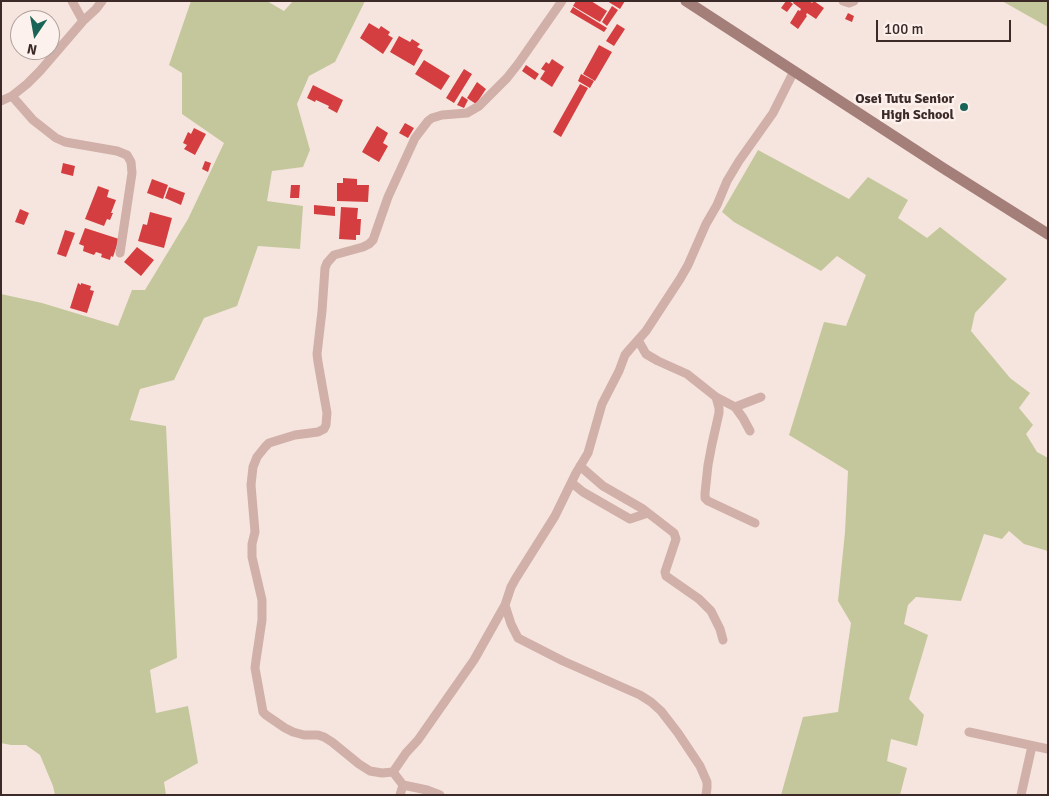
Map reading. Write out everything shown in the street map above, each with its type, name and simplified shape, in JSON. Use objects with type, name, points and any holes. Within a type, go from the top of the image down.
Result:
[{"type":"street","points":[[72,1],[83,20]]},
{"type":"street","points":[[393,772],[370,771],[324,737],[292,732],[263,712],[256,668],[262,620],[262,600],[252,557],[252,544],[255,532],[251,485],[253,467],[257,457],[270,443],[295,435],[318,432],[324,429],[326,425],[326,413],[317,354],[327,263],[334,255],[364,247],[373,240],[388,197],[415,138],[428,121],[442,115],[467,113],[479,106],[507,78],[562,1]]},
{"type":"street","points":[[686,1],[1048,234]]},
{"type":"street","points":[[842,1],[849,3],[854,1]]},
{"type":"street","points":[[1,101],[12,96],[28,84],[101,2]]},
{"type":"street","points":[[393,772],[468,670],[505,605],[511,587],[555,516],[576,473],[588,454],[605,398],[625,355],[646,331],[680,279],[727,181],[774,112],[794,71]]},
{"type":"street","points":[[12,96],[33,120],[56,138],[65,142],[117,151],[127,155],[131,162],[132,173],[120,253]]},
{"type":"street","points":[[638,340],[646,354],[687,374],[716,397],[735,407],[750,431]]},
{"type":"street","points":[[716,397],[720,408],[712,444],[705,498],[756,522]]},
{"type":"street","points":[[735,407],[761,397]]},
{"type":"street","points":[[580,466],[603,486],[648,513],[676,536],[665,572],[666,576],[699,599],[711,611],[723,640]]},
{"type":"street","points":[[572,483],[583,492],[630,519],[648,513]]},
{"type":"street","points":[[505,605],[518,638],[640,695],[661,711],[700,766],[707,782],[706,795]]},
{"type":"street","points":[[969,732],[1048,750]]},
{"type":"street","points":[[1021,795],[1032,746]]},
{"type":"street","points":[[393,772],[403,785],[440,795]]},
{"type":"street","points":[[400,795],[403,785]]},
{"type":"green space","points":[[191,1],[267,1],[284,11],[293,1],[365,1],[335,62],[309,76],[297,104],[310,150],[303,167],[272,171],[267,201],[303,206],[300,249],[258,246],[237,306],[204,318],[174,380],[140,389],[130,420],[166,426],[177,658],[150,670],[156,713],[188,706],[198,763],[164,782],[166,795],[55,795],[40,755],[26,745],[1,743],[1,294],[42,303],[118,326],[132,290],[145,290],[188,219],[224,143],[182,114],[182,73],[169,65]]},
{"type":"green space","points":[[1002,1],[1048,1],[1048,27]]},
{"type":"green space","points":[[758,150],[849,199],[868,177],[908,200],[898,218],[927,238],[940,227],[1007,279],[975,313],[971,331],[1010,378],[1030,393],[1019,408],[1033,425],[1026,434],[1037,452],[1048,458],[1048,551],[1024,544],[1009,531],[1002,539],[984,534],[961,601],[916,597],[908,605],[904,624],[928,635],[909,699],[924,715],[917,746],[891,739],[887,761],[907,768],[900,795],[781,795],[803,717],[838,712],[851,623],[838,601],[845,532],[848,471],[789,435],[824,322],[846,326],[866,275],[837,256],[821,271],[734,222],[722,212]]},
{"type":"building","points":[[576,1],[591,1],[607,11],[600,22],[573,6]]},
{"type":"building","points":[[607,1],[625,1],[620,9]]},
{"type":"building","points":[[786,1],[793,4],[787,12],[781,8]]},
{"type":"building","points":[[794,1],[809,1],[812,3],[814,1],[824,8],[816,19],[807,13],[798,29],[790,23],[798,10],[800,11],[801,9],[793,3]]},
{"type":"building","points":[[612,6],[618,10],[607,26],[602,22]]},
{"type":"building","points":[[573,7],[607,28],[604,32],[570,12]]},
{"type":"building","points":[[848,13],[854,16],[852,22],[845,19]]},
{"type":"building","points":[[369,23],[379,29],[381,26],[390,32],[388,35],[393,38],[383,54],[360,38]]},
{"type":"building","points":[[617,24],[625,29],[614,46],[606,41]]},
{"type":"building","points":[[399,36],[410,42],[412,39],[420,44],[417,47],[423,50],[414,66],[390,52]]},
{"type":"building","points":[[599,45],[612,52],[595,81],[583,74]]},
{"type":"building","points":[[552,59],[564,67],[552,87],[540,79],[545,71],[541,69],[546,62],[549,64]]},
{"type":"building","points":[[424,60],[450,76],[441,90],[415,74]]},
{"type":"building","points":[[526,65],[539,74],[535,80],[522,71]]},
{"type":"building","points":[[464,69],[472,74],[454,103],[446,98]]},
{"type":"building","points":[[581,74],[594,81],[590,88],[578,81]]},
{"type":"building","points":[[477,82],[486,89],[476,104],[467,98]]},
{"type":"building","points":[[580,84],[588,88],[561,137],[553,132]]},
{"type":"building","points":[[313,85],[343,100],[337,113],[328,108],[329,106],[307,98]]},
{"type":"building","points":[[462,96],[468,100],[464,108],[457,105]]},
{"type":"building","points":[[405,123],[414,128],[408,138],[399,133]]},
{"type":"building","points":[[377,126],[388,133],[383,143],[388,146],[379,162],[362,152]]},
{"type":"building","points":[[194,128],[206,134],[195,155],[184,149],[187,145],[183,143],[188,132],[191,134]]},
{"type":"building","points":[[205,161],[211,163],[208,172],[202,169]]},
{"type":"building","points":[[63,163],[75,166],[73,176],[61,173]]},
{"type":"building","points":[[343,178],[357,179],[357,185],[369,185],[368,202],[337,201],[337,183],[343,183]]},
{"type":"building","points":[[152,179],[168,185],[163,199],[147,193]]},
{"type":"building","points":[[291,185],[300,185],[299,198],[290,198]]},
{"type":"building","points":[[98,186],[109,190],[107,197],[116,200],[110,220],[107,219],[104,226],[85,219]]},
{"type":"building","points":[[169,187],[185,193],[181,205],[165,198]]},
{"type":"building","points":[[314,205],[335,207],[335,216],[314,214]]},
{"type":"building","points":[[341,207],[358,208],[357,219],[361,219],[360,235],[356,235],[356,240],[339,239]]},
{"type":"building","points":[[20,209],[29,213],[24,225],[15,222]]},
{"type":"building","points":[[150,212],[172,218],[164,248],[138,241],[143,224],[147,225]]},
{"type":"building","points":[[85,228],[119,239],[113,257],[111,256],[110,260],[101,257],[102,254],[96,252],[94,255],[83,251],[84,246],[79,244]]},
{"type":"building","points":[[65,230],[75,233],[66,257],[57,254]]},
{"type":"building","points":[[137,247],[154,260],[141,276],[124,262]]},
{"type":"building","points":[[78,283],[91,286],[90,290],[94,291],[87,313],[70,308]]},
{"type":"place","name":"Osei Tutu Senior High School","points":[[964,107]]}]
